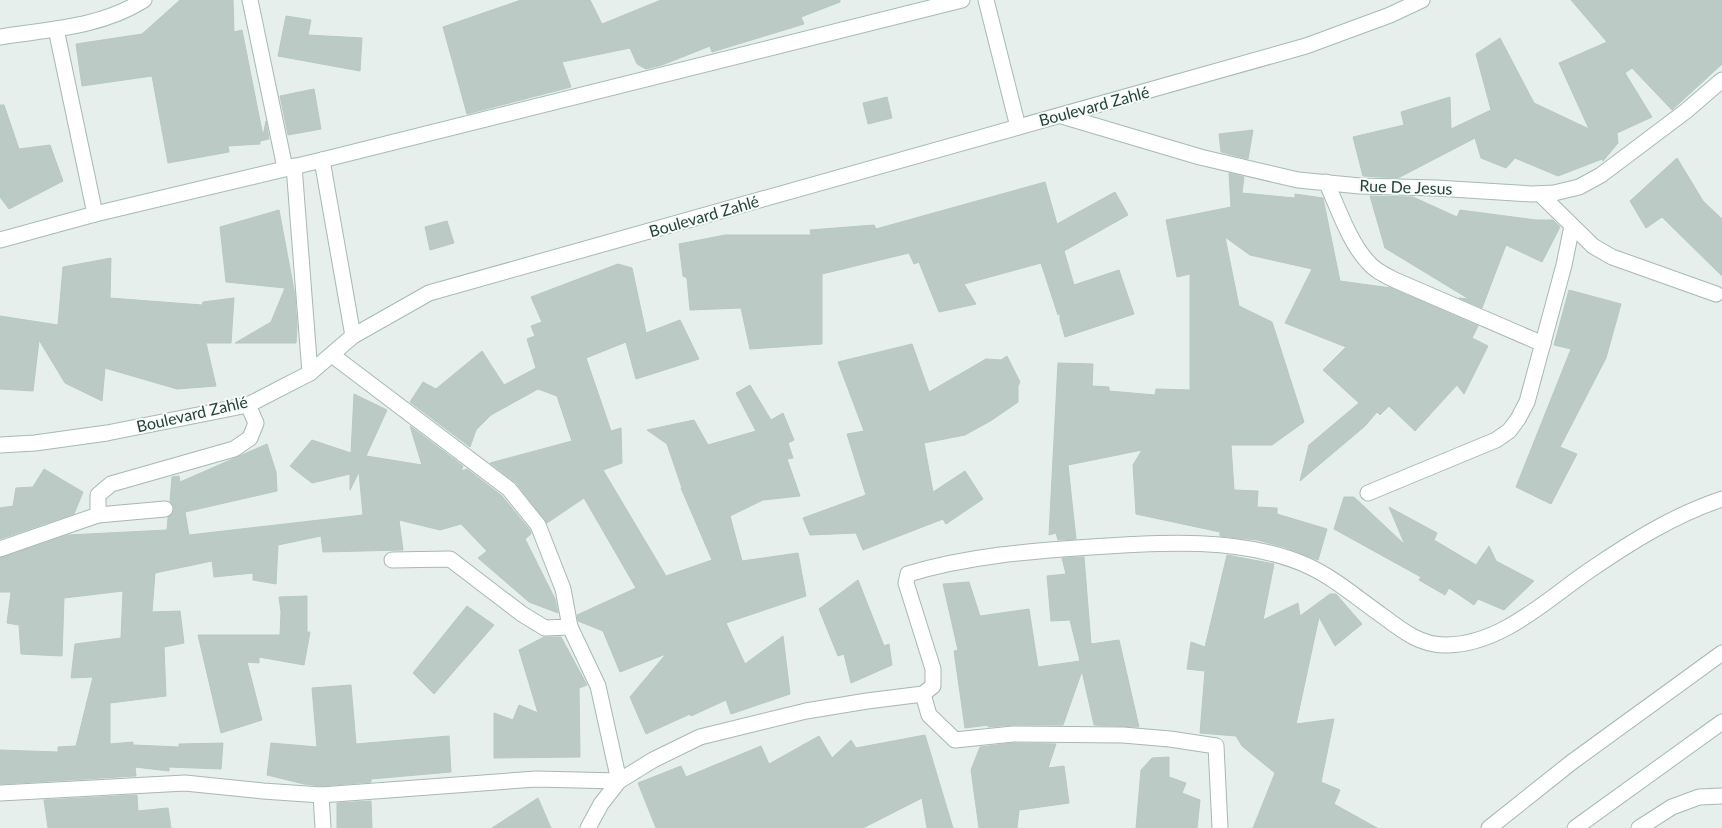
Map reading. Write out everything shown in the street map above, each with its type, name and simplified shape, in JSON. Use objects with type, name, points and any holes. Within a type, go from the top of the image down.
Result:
[{"type":"street","points":[[0,37],[91,24],[144,0]]},
{"type":"street","points":[[250,0],[290,167],[310,373]]},
{"type":"street","points":[[986,0],[1018,127]]},
{"type":"street","name":"Boulevard Zahlé","points":[[0,445],[35,443],[107,433],[248,405],[310,373],[353,336],[429,294],[1306,46],[1422,0]]},
{"type":"street","points":[[0,240],[95,214],[322,160],[953,1]]},
{"type":"street","points":[[56,29],[95,214]]},
{"type":"street","name":"Rue De Jesus","points":[[1062,116],[1200,156],[1298,180],[1360,186],[1540,194],[1579,187],[1601,175],[1686,111],[1722,80]]},
{"type":"street","points":[[322,160],[353,336]]},
{"type":"street","points":[[1326,182],[1357,248],[1368,264],[1398,281],[1543,344]]},
{"type":"street","points":[[1540,194],[1592,246],[1612,257],[1716,294]]},
{"type":"street","points":[[1368,493],[1496,440],[1509,431],[1527,402],[1572,226]]},
{"type":"street","points":[[332,355],[510,489],[538,525],[563,589],[570,627],[598,686],[619,781]]},
{"type":"street","points":[[98,516],[98,495],[110,484],[234,449],[250,438],[256,424],[248,405]]},
{"type":"street","points":[[588,828],[601,804],[619,781],[653,760],[700,736],[806,711],[923,694],[932,686],[933,670],[906,583],[908,574],[934,566],[1056,549],[1148,543],[1200,544],[1272,552],[1308,566],[1328,577],[1410,636],[1436,645],[1448,646],[1477,640],[1500,631],[1539,608],[1589,570],[1637,540],[1682,514],[1722,499]]},
{"type":"street","points":[[0,549],[98,516],[165,509]]},
{"type":"street","points":[[392,560],[450,559],[522,614],[545,628],[570,627]]},
{"type":"street","points":[[1488,828],[1572,762],[1722,653]]},
{"type":"street","points":[[923,694],[929,715],[955,740],[1014,734],[1123,735],[1170,739],[1216,746],[1220,828]]},
{"type":"street","points":[[1575,828],[1722,722]]},
{"type":"street","points":[[0,792],[185,783],[321,795],[536,779],[619,781]]},
{"type":"street","points":[[321,795],[323,828]]},
{"type":"street","points":[[1639,828],[1672,807],[1699,796],[1722,796]]},
{"type":"building","points":[[180,0],[233,0],[234,32],[242,30],[263,136],[266,121],[269,139],[260,141],[260,144],[228,146],[229,152],[168,163],[152,76],[82,86],[76,44],[142,34]]},
{"type":"building","points":[[521,0],[590,0],[602,24],[661,0],[840,0],[840,2],[801,17],[804,24],[712,52],[710,46],[662,65],[646,69],[637,64],[630,48],[562,62],[571,87],[467,114],[443,27]]},
{"type":"building","points":[[1571,0],[1722,0],[1722,64],[1672,110],[1632,68],[1625,73],[1652,117],[1617,133],[1618,143],[1603,161],[1602,159],[1558,176],[1515,158],[1506,168],[1481,158],[1475,138],[1398,178],[1363,176],[1353,137],[1404,125],[1401,112],[1450,97],[1451,129],[1491,110],[1476,54],[1500,38],[1534,103],[1589,129],[1559,63],[1607,42]]},
{"type":"building","points":[[286,16],[311,20],[308,35],[362,38],[360,71],[278,56]]},
{"type":"building","points":[[314,89],[321,129],[288,135],[280,96]]},
{"type":"building","points":[[887,97],[892,118],[868,124],[863,103]]},
{"type":"building","points":[[0,105],[4,105],[19,149],[50,145],[63,181],[9,209],[0,197]]},
{"type":"building","points":[[1253,130],[1248,159],[1221,152],[1219,134]]},
{"type":"building","points":[[1677,158],[1703,201],[1722,219],[1722,276],[1662,217],[1646,228],[1630,201]]},
{"type":"building","points":[[1229,173],[1244,177],[1242,193],[1295,198],[1295,194],[1323,198],[1340,281],[1391,288],[1478,326],[1472,338],[1488,346],[1464,394],[1457,385],[1415,431],[1389,406],[1380,415],[1377,412],[1365,426],[1300,481],[1309,445],[1359,403],[1323,370],[1346,347],[1285,323],[1312,269],[1250,255],[1225,237],[1239,306],[1272,322],[1304,422],[1272,445],[1231,445],[1234,490],[1258,491],[1257,507],[1277,508],[1277,514],[1327,529],[1318,560],[1284,547],[1257,540],[1220,536],[1220,532],[1136,514],[1133,465],[1142,450],[1068,465],[1076,539],[1058,540],[1056,533],[1049,535],[1058,363],[1093,364],[1092,386],[1109,387],[1109,391],[1155,395],[1156,389],[1190,390],[1190,274],[1177,277],[1166,220],[1231,207]]},
{"type":"building","points":[[1045,182],[1057,224],[1115,192],[1128,215],[1064,251],[1074,285],[1119,270],[1134,314],[1065,337],[1060,320],[1060,312],[1058,315],[1041,263],[964,284],[976,304],[939,312],[919,262],[914,264],[909,253],[822,274],[822,344],[750,349],[741,308],[690,310],[687,278],[683,276],[679,244],[725,235],[811,235],[810,230],[874,225],[876,229]]},
{"type":"building","points":[[1370,196],[1413,197],[1457,217],[1460,210],[1536,220],[1553,220],[1560,227],[1542,262],[1506,245],[1482,308],[1459,298],[1469,299],[1385,248]]},
{"type":"building","points":[[279,210],[295,295],[296,343],[235,343],[271,322],[285,288],[226,282],[220,227]]},
{"type":"building","points":[[447,221],[454,243],[430,250],[425,227]]},
{"type":"building","points":[[111,258],[110,298],[202,305],[203,302],[234,298],[231,343],[206,343],[216,386],[177,389],[105,368],[102,401],[65,383],[39,340],[33,391],[0,389],[0,316],[58,325],[63,267]]},
{"type":"building","points":[[618,264],[632,268],[646,333],[680,320],[699,359],[636,379],[626,342],[586,358],[611,431],[621,428],[622,463],[603,470],[666,576],[712,560],[681,488],[667,444],[647,430],[694,420],[708,445],[756,431],[736,393],[750,385],[771,420],[783,413],[794,440],[788,443],[793,458],[787,459],[800,496],[763,500],[730,516],[742,561],[798,553],[806,596],[726,623],[745,664],[783,636],[790,694],[731,714],[726,700],[646,734],[630,697],[666,654],[620,672],[603,631],[578,621],[577,615],[636,588],[584,498],[547,523],[516,483],[490,463],[572,441],[557,396],[538,389],[491,415],[476,430],[470,447],[410,402],[423,382],[436,389],[482,351],[504,385],[536,368],[527,339],[535,336],[531,326],[542,322],[531,297]]},
{"type":"building","points":[[1569,290],[1621,304],[1606,358],[1560,447],[1577,454],[1551,504],[1516,487],[1571,349],[1554,345]]},
{"type":"building","points":[[912,344],[929,392],[986,359],[1001,360],[1007,356],[1020,382],[1018,386],[1018,402],[992,420],[965,435],[924,443],[933,492],[965,471],[983,499],[946,524],[943,519],[863,550],[856,533],[810,535],[803,518],[866,495],[847,434],[864,431],[838,362]]},
{"type":"building","points":[[354,394],[387,410],[366,456],[422,465],[410,426],[463,466],[461,471],[467,469],[502,496],[530,530],[531,534],[525,539],[555,599],[558,613],[529,602],[478,558],[487,551],[461,524],[440,530],[399,520],[403,550],[323,552],[321,536],[278,545],[276,584],[253,580],[253,573],[214,577],[212,561],[155,573],[152,612],[180,611],[184,643],[164,647],[166,696],[110,703],[110,744],[133,742],[133,745],[179,747],[179,744],[223,743],[221,769],[169,767],[169,771],[135,767],[136,776],[0,784],[0,750],[58,752],[58,747],[76,746],[93,677],[71,678],[75,644],[121,638],[123,591],[64,598],[62,656],[21,654],[19,625],[7,623],[11,592],[0,592],[0,558],[68,535],[167,530],[168,518],[174,509],[170,501],[172,477],[179,476],[180,482],[267,444],[276,472],[277,491],[185,512],[189,535],[363,515],[359,472],[350,490],[350,474],[312,483],[290,466],[312,440],[351,453]]},
{"type":"building","points":[[44,469],[83,492],[74,514],[0,539],[0,508],[13,506],[16,488],[33,487]]},
{"type":"building","points":[[1344,497],[1354,497],[1405,545],[1389,507],[1437,533],[1434,540],[1476,565],[1489,546],[1496,561],[1534,581],[1504,610],[1478,599],[1474,605],[1449,588],[1445,595],[1419,580],[1421,577],[1334,529]]},
{"type":"building","points":[[1227,555],[1274,564],[1263,620],[1298,603],[1300,616],[1330,594],[1336,594],[1362,624],[1335,646],[1319,617],[1296,724],[1334,719],[1321,782],[1340,790],[1334,804],[1377,828],[1253,828],[1275,773],[1242,746],[1236,736],[1200,733],[1205,671],[1187,669],[1191,642],[1205,647]]},
{"type":"building","points":[[1084,557],[1091,644],[1119,640],[1139,727],[1094,725],[1082,671],[1063,725],[988,727],[988,725],[965,728],[954,651],[958,650],[943,584],[969,582],[980,616],[1029,609],[1038,667],[1080,661],[1070,620],[1051,621],[1047,576],[1066,574],[1062,558]]},
{"type":"building","points":[[858,580],[884,646],[889,644],[892,665],[851,683],[844,654],[838,656],[819,609]]},
{"type":"building","points":[[307,596],[307,632],[310,632],[304,665],[259,657],[259,663],[247,662],[262,720],[221,733],[198,635],[280,635],[281,612],[279,597]]},
{"type":"building","points":[[467,606],[494,625],[434,694],[413,673]]},
{"type":"building","points":[[544,637],[561,637],[587,685],[579,688],[580,757],[494,758],[494,713],[513,720],[519,705],[538,713],[519,650]]},
{"type":"building","points":[[351,685],[356,744],[449,736],[451,772],[371,779],[371,782],[321,786],[267,775],[271,743],[317,747],[312,688]]},
{"type":"building","points":[[925,735],[953,828],[927,828],[922,798],[863,828],[656,828],[638,783],[681,766],[686,777],[761,746],[769,764],[819,736],[832,758],[851,740],[856,748]]},
{"type":"building","points":[[1013,743],[1056,744],[1048,768],[1064,766],[1069,803],[1019,810],[1017,828],[979,828],[971,770],[980,747]]},
{"type":"building","points":[[1169,757],[1169,777],[1186,783],[1182,793],[1200,800],[1197,828],[1136,828],[1141,770],[1152,758]]},
{"type":"building","points":[[137,795],[138,811],[168,808],[171,828],[48,828],[44,800]]},
{"type":"building","points":[[538,798],[551,828],[492,828]]},
{"type":"building","points":[[371,801],[372,828],[337,828],[337,803]]}]
